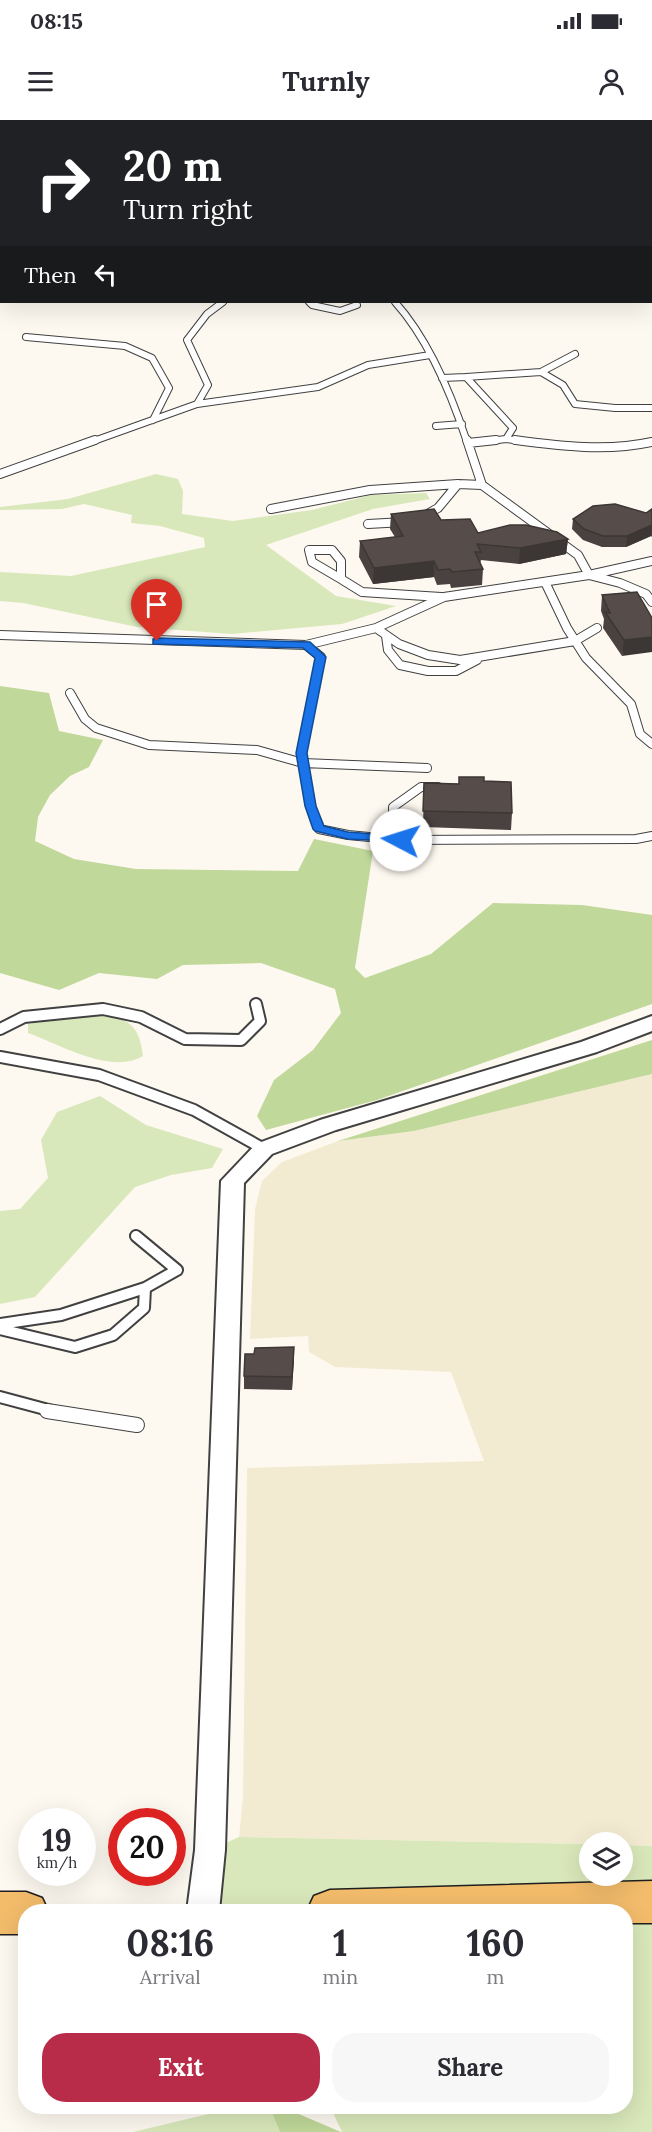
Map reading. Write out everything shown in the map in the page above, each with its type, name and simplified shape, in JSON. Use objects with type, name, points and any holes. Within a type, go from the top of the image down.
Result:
[{"type":"main road","points":[[580,1904],[652,1902]]},
{"type":"main road","points":[[0,1912],[18,1913]]},
{"type":"street","points":[[204,1904],[210,1850],[233,1181],[264,1149],[328,1125],[589,1047],[652,1023]]},
{"type":"lane","points":[[197,404],[208,385],[187,340],[207,314],[222,303]]},
{"type":"lane","points":[[310,303],[340,311],[357,305]]},
{"type":"lane","points":[[396,303],[412,321],[442,378],[462,424],[482,485]]},
{"type":"lane","points":[[26,337],[125,346],[152,358],[169,388],[153,420]]},
{"type":"lane","points":[[442,378],[541,372],[575,354]]},
{"type":"lane","points":[[0,474],[197,404],[318,387],[368,365],[429,355]]},
{"type":"lane","points":[[541,372],[563,385],[575,404],[615,408],[652,408]]},
{"type":"lane","points":[[466,377],[513,428],[506,439]]},
{"type":"lane","points":[[436,426],[462,424]]},
{"type":"lane","points":[[468,443],[506,439],[579,448],[625,448],[652,442]]},
{"type":"lane","points":[[368,524],[416,521],[438,508],[458,484]]},
{"type":"lane","points":[[271,509],[370,489],[458,484],[482,485],[578,555],[589,575],[646,594],[652,602]]},
{"type":"lane","points":[[341,580],[341,561],[332,550],[309,550],[312,562],[341,580],[362,592],[444,597],[589,575],[652,561]]},
{"type":"lane","points":[[544,582],[586,658],[632,704],[640,734],[652,744]]},
{"type":"lane","points":[[631,588],[652,590]]},
{"type":"lane","points":[[0,635],[306,645],[376,628],[444,597]]},
{"type":"lane","points":[[376,628],[399,644],[428,656],[460,660],[575,641],[597,628]]},
{"type":"lane","points":[[386,636],[388,650],[400,665],[428,671],[456,671],[488,654]]},
{"type":"lane","points":[[306,645],[321,657],[301,753],[310,806],[319,829],[348,835],[393,839],[636,840],[652,836]]},
{"type":"lane","points":[[69,693],[85,719],[96,728],[149,745],[257,750],[303,763],[427,768]]},
{"type":"lane","points":[[393,839],[393,807],[421,787],[450,787]]},
{"type":"lane","points":[[0,1029],[24,1017],[103,1009],[141,1017],[185,1039],[241,1040],[260,1021],[256,1004]]},
{"type":"lane","points":[[0,1057],[99,1075],[194,1110],[264,1149]]},
{"type":"lane","points":[[0,1326],[61,1315],[145,1288],[177,1270],[136,1236]]},
{"type":"lane","points":[[0,1326],[75,1347],[113,1335],[144,1308],[145,1288]]},
{"type":"lane","points":[[0,1397],[49,1411],[137,1425]]},
{"type":"shaded area","points":[[652,1074],[652,1846],[633,1845],[633,1832],[579,1832],[579,1844],[239,1837],[243,1797],[247,1468],[484,1461],[451,1372],[335,1367],[309,1352],[308,1336],[250,1339],[255,1209],[262,1181],[282,1162],[338,1141],[414,1131]]},
{"type":"green space","points":[[156,474],[178,479],[183,491],[182,514],[233,521],[312,510],[371,495],[426,493],[430,499],[373,509],[266,545],[336,596],[396,606],[342,624],[232,634],[137,627],[23,603],[0,601],[0,572],[71,576],[205,547],[204,538],[160,526],[131,523],[132,515],[84,504],[62,509],[0,510],[0,507],[68,499]]},
{"type":"green space","points":[[0,686],[49,693],[59,731],[103,740],[89,767],[70,776],[50,795],[38,817],[35,841],[74,859],[136,869],[298,871],[314,839],[373,851],[355,968],[365,978],[431,954],[493,903],[582,905],[652,915],[652,1004],[377,1100],[266,1130],[257,1116],[274,1080],[313,1050],[341,1013],[335,989],[261,963],[183,965],[157,979],[99,973],[59,990],[0,973]]},
{"type":"green space","points":[[100,1013],[118,1018],[131,1025],[139,1037],[143,1056],[130,1061],[101,1060],[70,1051],[28,1033],[28,1024]]},
{"type":"green space","points":[[652,1040],[652,1074],[414,1131],[338,1141]]},
{"type":"green space","points":[[100,1096],[146,1125],[223,1149],[212,1168],[171,1175],[135,1187],[35,1297],[0,1304],[0,1211],[20,1209],[48,1178],[41,1140],[57,1112]]},
{"type":"green space","points":[[239,1837],[579,1844],[579,1886],[633,1886],[633,1845],[652,1846],[652,1902],[204,1904],[210,1850]]},
{"type":"green space","points":[[652,1914],[652,2132],[342,2132],[334,2114],[633,2114],[633,1915]]},
{"type":"green space","points":[[208,2114],[272,2114],[280,2132],[133,2132]]},
{"type":"green space","points":[[272,2114],[299,2114],[341,2132],[280,2132]]},
{"type":"building","points":[[615,504],[646,513],[652,509],[652,525],[627,536],[603,536],[584,529],[573,519],[593,506]]},
{"type":"building","points":[[434,509],[441,520],[470,519],[478,533],[510,525],[526,525],[557,532],[568,539],[520,548],[477,544],[481,552],[475,552],[483,569],[452,572],[450,569],[438,570],[434,561],[374,568],[360,541],[403,536],[391,514]]},
{"type":"building","points":[[637,592],[652,618],[652,637],[624,640],[605,612],[610,613],[602,595]]},
{"type":"building","points":[[459,777],[484,777],[484,781],[511,782],[512,813],[423,811],[424,783],[459,784]]},
{"type":"building","points":[[294,1347],[292,1377],[244,1376],[245,1354],[254,1354],[255,1348]]},
{"type":"route","points":[[157,641],[306,645],[321,657],[301,753],[310,806],[319,829],[348,835],[401,840]]}]
